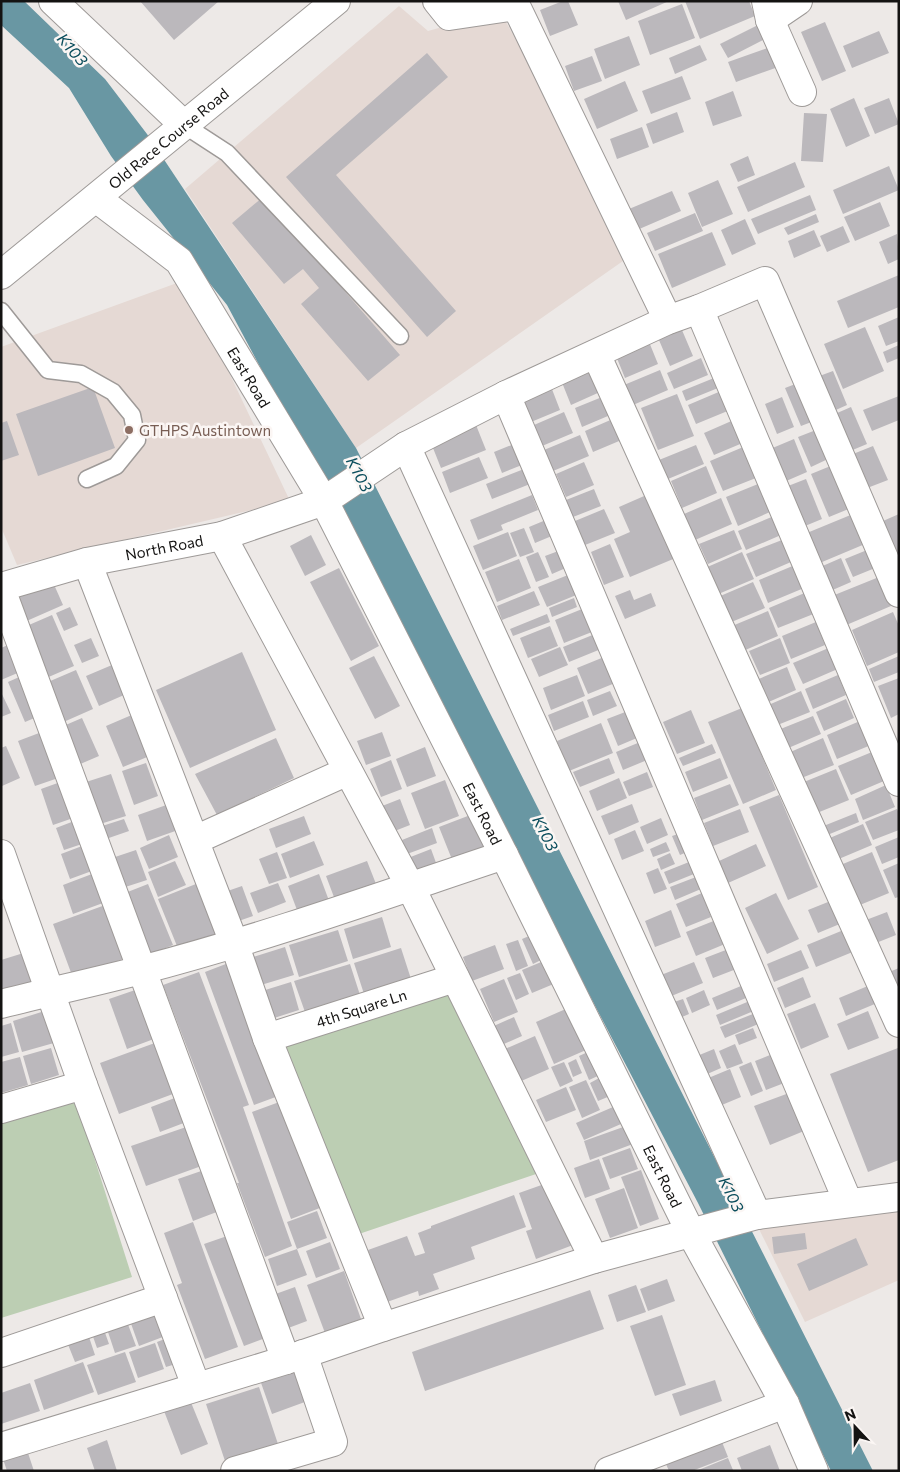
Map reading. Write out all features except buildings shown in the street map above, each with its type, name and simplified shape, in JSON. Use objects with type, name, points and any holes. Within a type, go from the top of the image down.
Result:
[{"type":"street","points":[[53,1],[184,125]]},
{"type":"street","name":"Old Race Course Road","points":[[1,275],[336,1]]},
{"type":"street","points":[[437,1],[449,16],[516,6],[668,320]]},
{"type":"street","points":[[798,1],[768,11],[802,92]]},
{"type":"street","name":"East Road","points":[[96,198],[179,261],[324,502],[504,855],[699,1230],[785,1404],[814,1471]]},
{"type":"street","name":"North Road","points":[[1,588],[87,562],[222,536],[324,502],[406,446],[506,395],[668,320],[765,281],[899,593]]},
{"type":"street","points":[[699,309],[899,782]]},
{"type":"street","points":[[596,354],[899,1023]]},
{"type":"street","points":[[506,395],[848,1202]]},
{"type":"street","points":[[406,446],[753,1216]]},
{"type":"street","points":[[222,536],[410,886],[594,1259]]},
{"type":"street","points":[[87,562],[234,943],[267,1038],[383,1327]]},
{"type":"street","points":[[1,588],[141,970],[295,1357],[333,1442],[235,1471]]},
{"type":"street","points":[[195,840],[348,771]]},
{"type":"street","points":[[1,854],[9,898],[50,991],[83,1085],[196,1386]]},
{"type":"street","points":[[1,1004],[141,970],[234,943],[504,855]]},
{"type":"street","name":"4th Square Ln","points":[[267,1038],[456,978]]},
{"type":"street","points":[[1,1109],[83,1085]]},
{"type":"street","points":[[1,1447],[295,1357],[594,1259],[753,1216],[899,1196]]},
{"type":"street","points":[[1,1353],[163,1298]]},
{"type":"street","points":[[609,1471],[785,1404]]},
{"type":"lane","points":[[184,125],[227,153],[400,336]]},
{"type":"lane","points":[[1,311],[48,370],[81,374],[113,392],[132,415],[137,440],[116,466],[87,480]]},
{"type":"shaded area","points":[[399,6],[428,31],[500,11],[633,254],[356,448],[185,189]]},
{"type":"shaded area","name":"GTHPS Austintown","points":[[177,283],[223,360],[290,501],[17,565],[1,527],[1,347]]},
{"type":"shaded area","points":[[899,1209],[899,1280],[805,1322],[758,1227]]},
{"type":"green space","points":[[451,993],[542,1172],[356,1235],[278,1045]]},
{"type":"green space","points":[[76,1100],[132,1277],[1,1318],[1,1123]]},
{"type":"water","name":"K103","points":[[1,1],[24,1],[105,79],[147,134],[356,448],[873,1471],[831,1471],[698,1203],[227,305],[143,200],[111,156],[69,88],[1,25]]},
{"type":"place","name":"GTHPS Austintown","points":[[129,430]]}]
